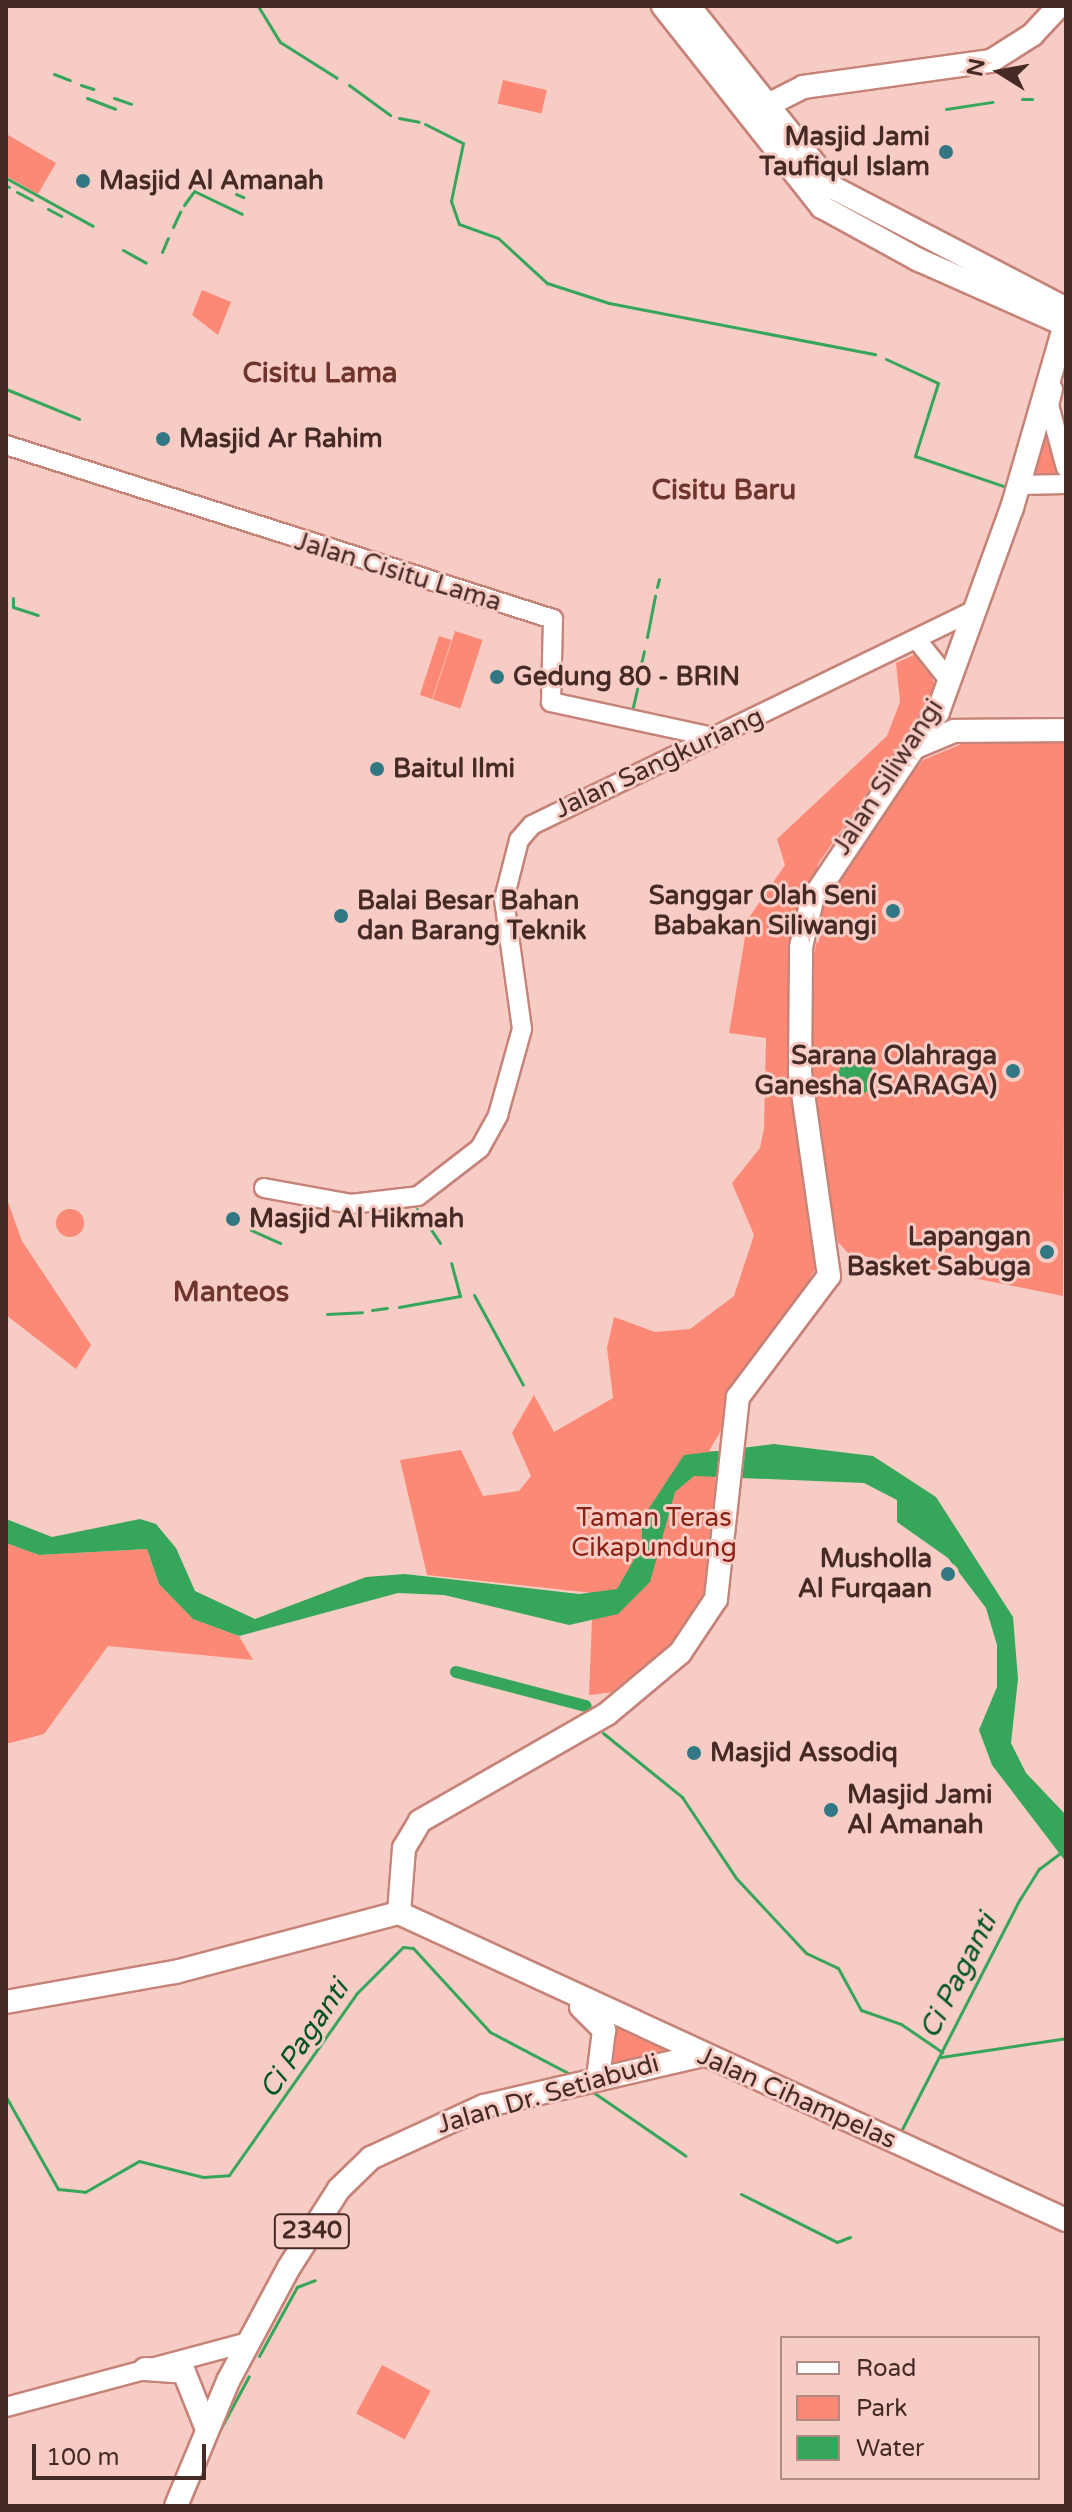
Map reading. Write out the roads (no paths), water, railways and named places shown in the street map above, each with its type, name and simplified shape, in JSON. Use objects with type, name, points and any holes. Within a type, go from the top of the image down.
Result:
[{"type":"main road","points":[[663,6],[797,182],[828,211],[1066,320]]},
{"type":"main road","points":[[689,6],[834,188],[1066,320]]},
{"type":"main road","points":[[768,105],[803,87],[991,61],[1032,35],[1059,6]]},
{"type":"main road","name":"Jalan Siliwangi","points":[[389,1910],[410,1834],[460,1793],[607,1714],[680,1653],[716,1599],[730,1434],[743,1383],[829,1276],[800,1073],[801,947],[812,900],[938,712],[1019,485],[1066,320]]},
{"type":"main road","points":[[938,712],[954,731]]},
{"type":"main road","points":[[912,748],[954,731],[1066,730]]},
{"type":"main road","points":[[6,2002],[175,1972],[389,1910],[590,2011],[606,2044],[586,2080]]},
{"type":"main road","name":"Jalan Cihampelas","points":[[389,1910],[1066,2220]]},
{"type":"main road","name":"Jalan Dr. Setiabudi","points":[[176,2506],[206,2427],[249,2342],[332,2200],[371,2158],[443,2120],[586,2080],[703,2055]]},
{"type":"main road","points":[[145,2369],[184,2372],[206,2427]]},
{"type":"street","points":[[1066,348],[1049,405],[1066,468]]},
{"type":"street","name":"Jalan Cisitu Lama","points":[[6,445],[553,619],[551,702],[713,737]]},
{"type":"street","points":[[1019,485],[1066,484]]},
{"type":"street","name":"Jalan Sangkuriang","points":[[264,1188],[316,1201],[394,1199],[427,1191],[472,1158],[498,1115],[522,1029],[504,899],[519,840],[554,809],[713,737],[975,610]]},
{"type":"street","points":[[917,640],[948,679]]},
{"type":"street","points":[[6,2407],[249,2342]]},
{"type":"water","points":[[856,1059],[869,1064],[874,1077],[869,1090],[856,1095],[843,1090],[838,1077],[843,1064]]},
{"type":"water","points":[[774,1444],[873,1456],[936,1497],[1013,1617],[1018,1679],[1011,1743],[1026,1773],[1066,1815],[1066,1862],[992,1765],[979,1730],[997,1687],[997,1645],[986,1608],[948,1558],[897,1522],[897,1500],[864,1483],[694,1476],[675,1492],[650,1582],[618,1614],[569,1625],[444,1595],[398,1593],[239,1636],[193,1619],[159,1584],[147,1549],[39,1555],[6,1543],[6,1519],[52,1537],[140,1519],[156,1524],[176,1548],[195,1591],[255,1619],[366,1577],[405,1574],[579,1594],[617,1589],[642,1546],[642,1519],[684,1455]]},
{"type":"waterway","points":[[258,6],[280,42],[337,78]]},
{"type":"waterway","points":[[54,74],[70,80]]},
{"type":"waterway","points":[[81,85],[93,89]]},
{"type":"waterway","points":[[349,85],[390,115]]},
{"type":"waterway","points":[[87,98],[115,109]]},
{"type":"waterway","points":[[114,98],[131,104]]},
{"type":"waterway","points":[[1022,99],[1032,99]]},
{"type":"waterway","points":[[946,109],[992,102]]},
{"type":"waterway","points":[[399,118],[419,122]]},
{"type":"waterway","points":[[425,124],[463,143],[451,201],[459,224],[498,238],[547,283],[609,303],[875,354]]},
{"type":"waterway","points":[[6,178],[93,226]]},
{"type":"waterway","points":[[184,205],[194,191],[242,214]]},
{"type":"waterway","points":[[17,192],[32,200]]},
{"type":"waterway","points":[[236,194],[243,197]]},
{"type":"waterway","points":[[48,209],[61,216]]},
{"type":"waterway","points":[[173,227],[180,212]]},
{"type":"waterway","points":[[162,252],[168,238]]},
{"type":"waterway","points":[[123,250],[146,263]]},
{"type":"waterway","points":[[886,359],[938,383],[915,456],[1006,487]]},
{"type":"waterway","points":[[6,389],[79,419]]},
{"type":"waterway","points":[[657,587],[659,579]]},
{"type":"waterway","points":[[647,637],[655,596]]},
{"type":"waterway","points":[[13,598],[13,607],[38,615]]},
{"type":"waterway","points":[[641,664],[644,651]]},
{"type":"waterway","points":[[632,711],[637,689]]},
{"type":"waterway","points":[[417,1209],[440,1243]]},
{"type":"waterway","points":[[251,1230],[280,1243]]},
{"type":"waterway","points":[[399,1307],[460,1296],[451,1263]]},
{"type":"waterway","points":[[474,1295],[523,1385]]},
{"type":"waterway","points":[[372,1310],[387,1308]]},
{"type":"waterway","points":[[327,1314],[362,1312]]},
{"type":"waterway","points":[[456,1672],[586,1706]]},
{"type":"waterway","points":[[603,1733],[682,1797],[736,1878],[806,1953],[838,1968],[861,2010],[901,2024],[942,2052]]},
{"type":"waterway","name":"Ci Paganti","points":[[900,2133],[1020,1899],[1039,1869],[1066,1849]]},
{"type":"waterway","name":"Ci Paganti","points":[[6,2097],[58,2189],[85,2192],[139,2161],[203,2177],[229,2175],[357,1993],[403,1947],[413,1948],[490,2032],[572,2075]]},
{"type":"waterway","points":[[941,2057],[1066,2038]]},
{"type":"waterway","name":"Ci Paganti","points":[[590,2090],[686,2156]]},
{"type":"waterway","name":"Ci Paganti","points":[[741,2194],[837,2242],[850,2237]]},
{"type":"waterway","points":[[259,2356],[297,2287],[315,2280]]},
{"type":"waterway","points":[[216,2437],[249,2376]]},
{"type":"place","name":"Masjid Jami Taufiqul Islam","points":[[946,152]]},
{"type":"place","name":"Masjid Al Amanah","points":[[83,181]]},
{"type":"place","name":"Masjid Ar Rahim","points":[[163,439]]},
{"type":"place","name":"Gedung 80 - BRIN","points":[[497,677]]},
{"type":"place","name":"Baitul Ilmi","points":[[377,769]]},
{"type":"place","name":"Sanggar Olah Seni Babakan Siliwangi","points":[[893,911]]},
{"type":"place","name":"Balai Besar Bahan dan Barang Teknik","points":[[341,916]]},
{"type":"place","name":"Sarana Olahraga Ganesha (SARAGA)","points":[[1013,1071]]},
{"type":"place","name":"Masjid Al Hikmah","points":[[233,1219]]},
{"type":"place","name":"Lapangan Basket Sabuga","points":[[1047,1252]]},
{"type":"place","name":"Musholla Al Furqaan","points":[[948,1574]]},
{"type":"place","name":"Masjid Assodiq","points":[[694,1753]]},
{"type":"place","name":"Masjid Jami Al Amanah","points":[[831,1810]]},
{"type":"district","name":"Cisitu Lama","points":[[320,373]]},
{"type":"district","name":"Cisitu Baru","points":[[724,490]]},
{"type":"district","name":"Manteos","points":[[231,1292]]},
{"type":"park label","name":"Taman Teras Cikapundung","points":[[654,1533]]}]
